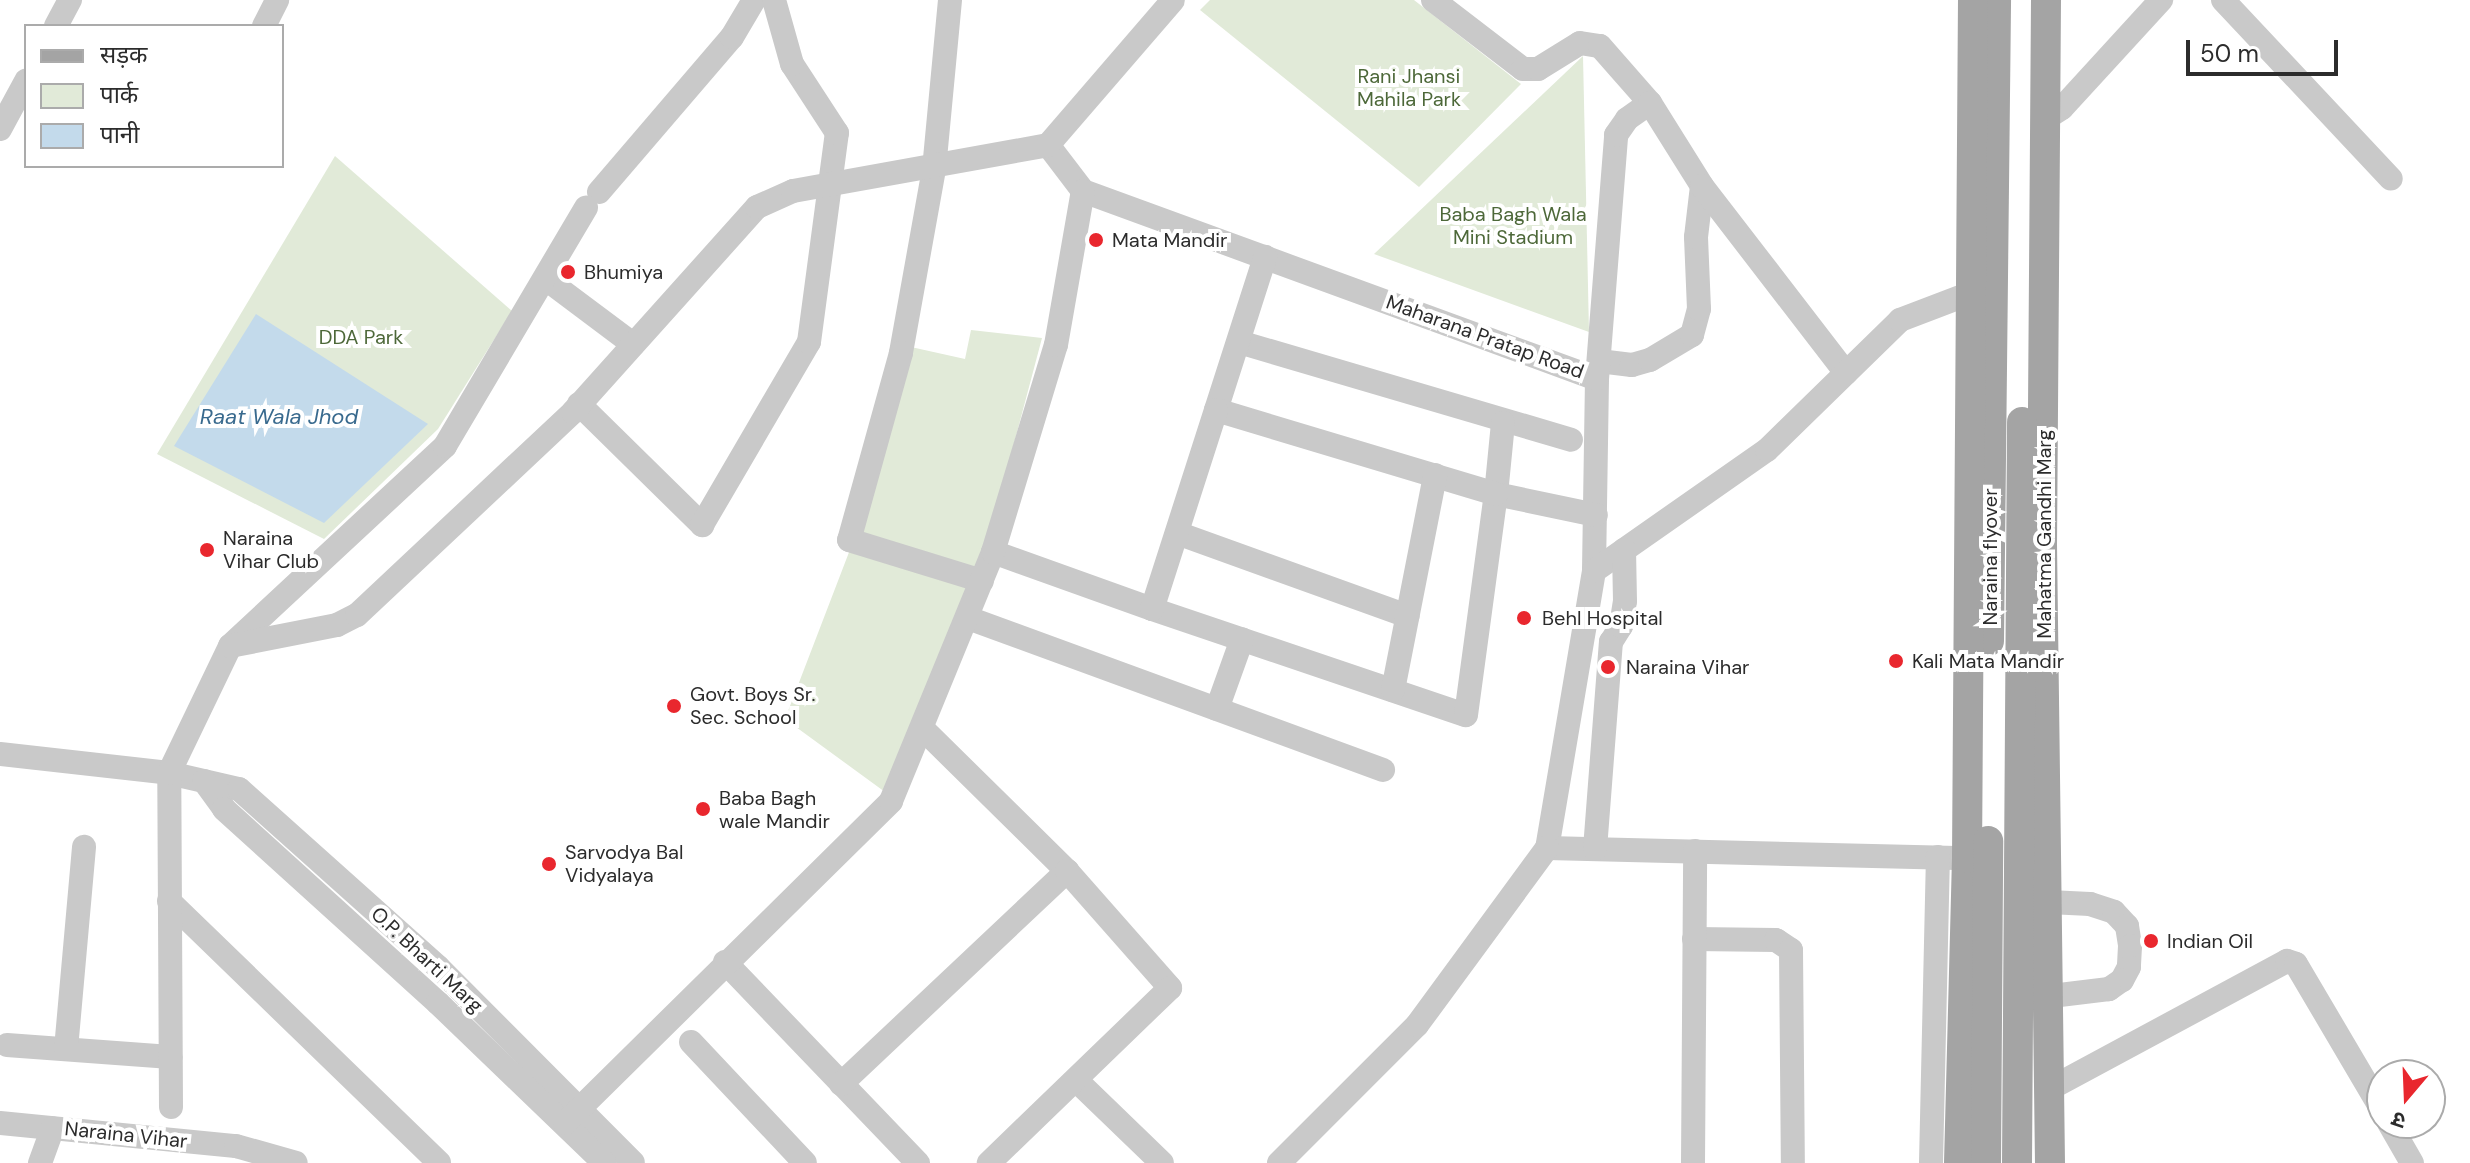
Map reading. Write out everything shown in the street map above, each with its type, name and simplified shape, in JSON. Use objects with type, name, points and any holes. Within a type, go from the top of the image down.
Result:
[{"type":"main road","points":[[1959,1163],[1952,857],[1968,591],[1968,294],[1973,0]]},
{"type":"main road","name":"Naraina flyover","points":[[1986,1163],[1996,0]]},
{"type":"main road","name":"Naraina flyover","points":[[2017,1163],[2027,0]]},
{"type":"main road","name":"Mahatma Gandhi Marg","points":[[2046,0],[2043,586],[2053,1087],[2050,1163]]},
{"type":"main road","points":[[1971,127],[2045,124]]},
{"type":"main road","points":[[1968,591],[2016,592],[2043,586]]},
{"type":"street","points":[[57,24],[70,0]]},
{"type":"street","points":[[265,24],[277,0]]},
{"type":"street","points":[[171,1107],[169,773],[230,646],[445,446],[592,200],[732,37],[754,0]]},
{"type":"street","points":[[579,404],[702,525],[809,342],[834,184],[837,133],[792,64],[774,0]]},
{"type":"street","points":[[950,0],[934,169],[901,353],[849,540],[982,581]]},
{"type":"street","points":[[230,646],[337,625],[357,615],[579,404],[757,207],[793,191],[934,169],[1048,145],[1173,0]]},
{"type":"street","points":[[1433,0],[1523,69],[1538,69],[1580,43],[1600,46],[1650,103],[1702,186],[1846,373]]},
{"type":"street","points":[[2045,124],[2161,0]]},
{"type":"street","points":[[2223,0],[2391,179]]},
{"type":"street","points":[[0,129],[24,85]]},
{"type":"street","points":[[1650,103],[1627,119],[1616,135],[1598,370],[1650,360],[1692,335],[1699,309],[1696,237],[1702,186]]},
{"type":"street","points":[[572,1115],[891,801],[924,730],[993,552],[1056,345],[1083,191],[1048,145]]},
{"type":"street","name":"Maharana Pratap Road","points":[[1083,191],[1265,257],[1598,370],[1594,571],[1547,848]]},
{"type":"street","points":[[1152,609],[1265,257]]},
{"type":"street","points":[[546,279],[633,344]]},
{"type":"street","points":[[1594,571],[1767,450],[1900,320],[1968,294]]},
{"type":"street","points":[[1239,342],[1503,423],[1571,440]]},
{"type":"street","points":[[1216,410],[1496,494],[1596,515]]},
{"type":"street","points":[[993,552],[1466,715],[1503,423]]},
{"type":"street","points":[[1393,690],[1435,475]]},
{"type":"street","points":[[1177,533],[1408,616]]},
{"type":"street","points":[[1595,849],[1611,642],[1621,626],[1625,601],[1624,550]]},
{"type":"street","points":[[968,618],[1383,770]]},
{"type":"street","points":[[1217,709],[1242,639]]},
{"type":"street","points":[[924,730],[1067,871],[1170,988],[989,1163]]},
{"type":"street","name":"O.P. Bharti Marg","points":[[0,754],[169,773],[239,789],[438,967],[572,1115],[604,1163]]},
{"type":"street","points":[[66,1049],[84,847]]},
{"type":"street","points":[[1279,1163],[1417,1025],[1547,848],[1952,857],[1931,1163]]},
{"type":"street","points":[[1693,1163],[1695,851]]},
{"type":"street","points":[[841,1084],[1067,871]]},
{"type":"street","points":[[169,901],[439,1163]]},
{"type":"street","points":[[2049,902],[2114,912],[2127,926],[2130,946],[2129,967],[2122,980],[2109,989],[2051,996]]},
{"type":"street","points":[[1694,939],[1776,940],[1791,950],[1793,1163]]},
{"type":"street","points":[[2053,1087],[2287,961],[2296,964],[2366,1083]]},
{"type":"street","points":[[725,962],[918,1163]]},
{"type":"street","points":[[691,1042],[805,1163]]},
{"type":"street","points":[[7,1045],[171,1057]]},
{"type":"street","points":[[1077,1081],[1162,1163]]},
{"type":"street","name":"O.P. Bharti Marg","points":[[572,1115],[633,1163]]},
{"type":"street","name":"Naraina Vihar","points":[[0,1123],[53,1128],[184,1152],[267,1151],[296,1163]]},
{"type":"street","points":[[40,1163],[53,1128]]},
{"type":"street","points":[[2398,1139],[2412,1163]]},
{"type":"green space","name":"Rani Jhansi Mahila Park","points":[[1210,0],[1414,0],[1521,84],[1419,187],[1200,10]]},
{"type":"green space","name":"Baba Bagh Wala Mini Stadium","points":[[1583,56],[1589,332],[1374,254]]},
{"type":"green space","name":"DDA Park","points":[[335,156],[512,311],[438,429],[324,539],[157,454]]},
{"type":"green space","points":[[971,330],[1042,338],[985,553],[885,792],[785,719],[856,534],[893,343],[965,359]]},
{"type":"water","name":"Raat Wala Jhod","points":[[256,314],[428,424],[324,523],[174,446]]},
{"type":"place","name":"Mata Mandir","points":[[1096,240]]},
{"type":"place","name":"Bhumiya","points":[[568,272]]},
{"type":"place","name":"Naraina Vihar Club","points":[[207,550]]},
{"type":"place","name":"Behl Hospital","points":[[1524,618]]},
{"type":"place","name":"Kali Mata Mandir","points":[[1896,661]]},
{"type":"place","name":"Naraina Vihar","points":[[1608,667]]},
{"type":"place","name":"Govt. Boys Sr. Sec. School","points":[[674,706]]},
{"type":"place","name":"Baba Bagh wale Mandir","points":[[703,809]]},
{"type":"place","name":"Sarvodya Bal Vidyalaya","points":[[549,864]]},
{"type":"place","name":"Indian Oil","points":[[2151,941]]}]
